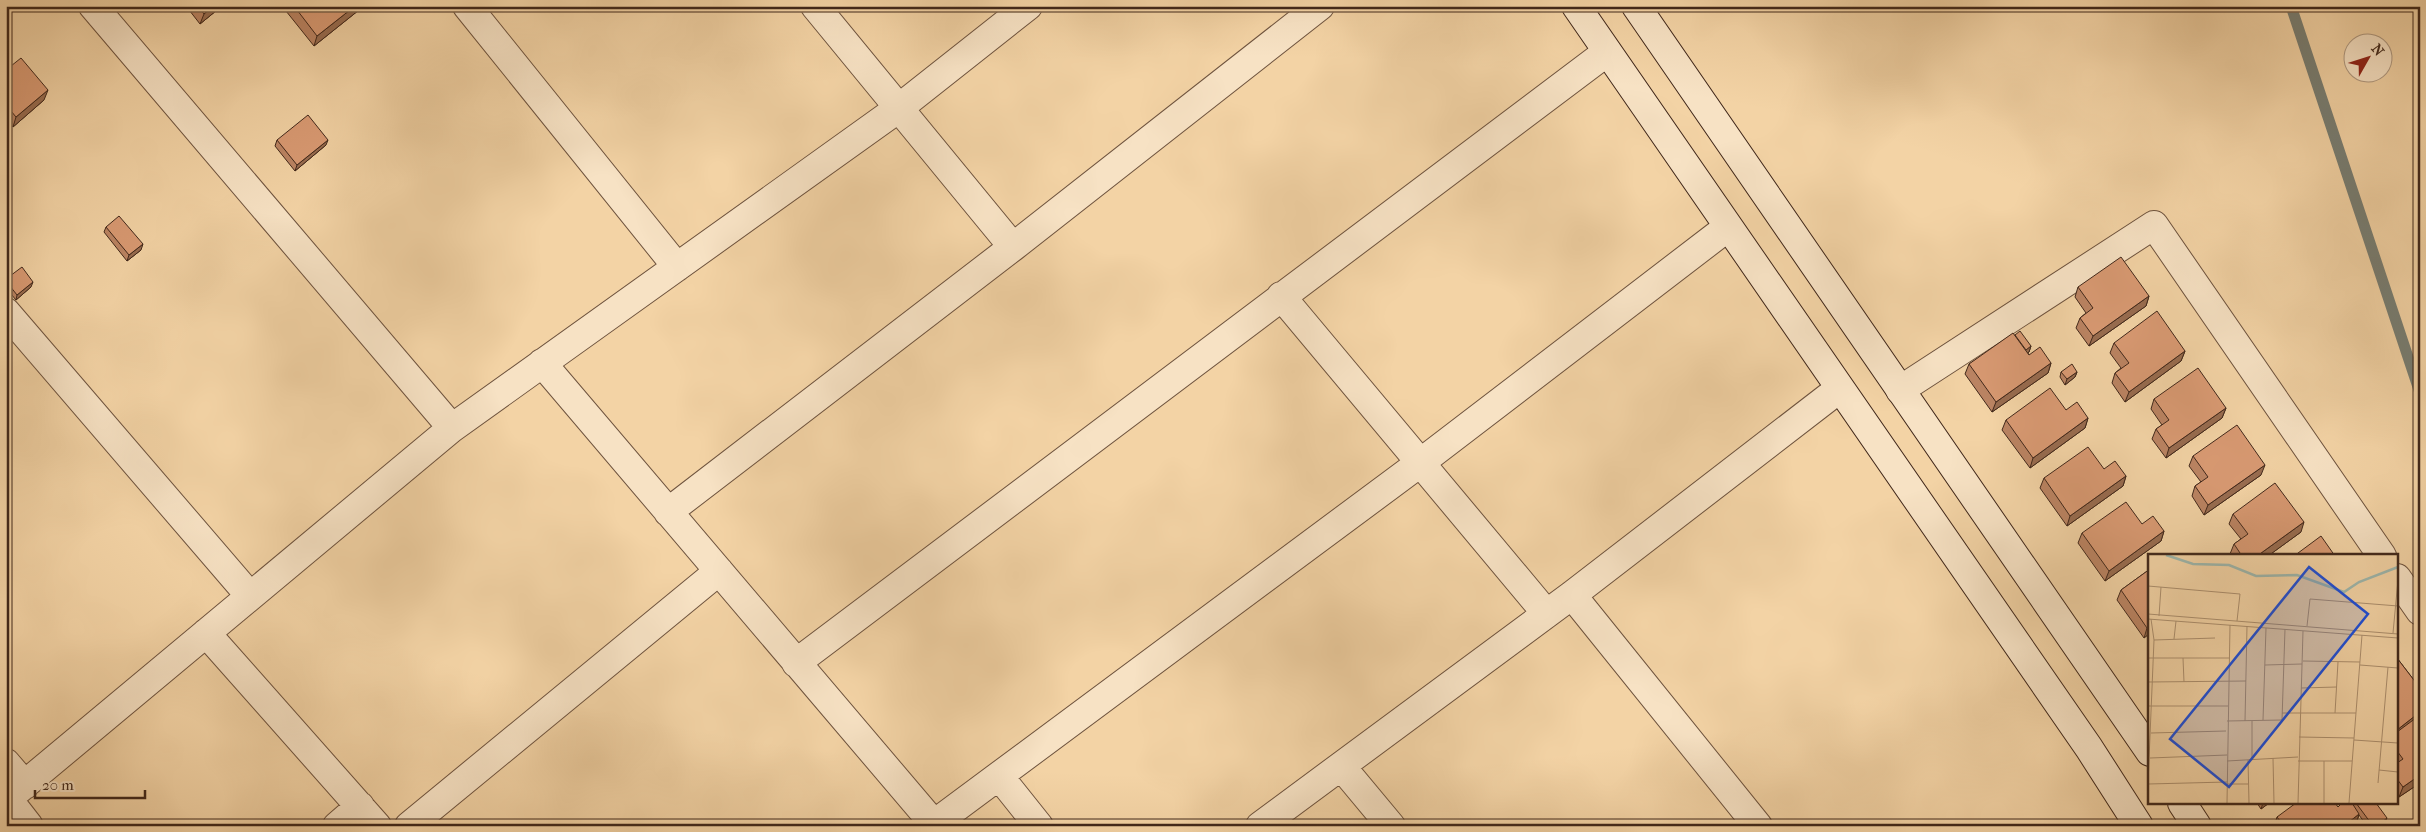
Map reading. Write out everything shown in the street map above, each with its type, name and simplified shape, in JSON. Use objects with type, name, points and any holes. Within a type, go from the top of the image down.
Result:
[{"type":"street","points":[[93,6],[452,428]]},
{"type":"street","points":[[467,6],[677,267]]},
{"type":"street","points":[[815,6],[1013,247]]},
{"type":"street","points":[[13,795],[452,428],[899,108],[1028,6]]},
{"type":"street","points":[[668,512],[1013,247],[1320,6]]},
{"type":"street","points":[[1576,6],[2089,748],[2138,826]]},
{"type":"street","points":[[1636,6],[2148,749]]},
{"type":"street","points":[[796,662],[1607,52]]},
{"type":"street","points":[[1900,390],[2154,225],[2381,554]]},
{"type":"street","points":[[542,363],[934,824],[1420,463],[1728,227]]},
{"type":"street","points":[[1281,296],[1546,613]]},
{"type":"street","points":[[6,312],[250,596]]},
{"type":"street","points":[[1260,826],[1572,595],[1840,389]]},
{"type":"street","points":[[409,826],[719,571]]},
{"type":"street","points":[[2398,579],[2420,611]]},
{"type":"street","points":[[1572,595],[1758,826]]},
{"type":"street","points":[[206,633],[369,816],[337,826]]},
{"type":"street","points":[[6,763],[13,795],[29,826]]},
{"type":"street","points":[[1341,766],[1391,826]]},
{"type":"street","points":[[999,776],[1039,826]]},
{"type":"street","points":[[2183,804],[2197,826]]},
{"type":"building","points":[[198,6],[213,6],[204,14]]},
{"type":"building","points":[[294,6],[355,6],[317,36]]},
{"type":"building","points":[[21,58],[48,90],[16,117],[6,105],[6,70]]},
{"type":"building","points":[[308,115],[328,140],[297,165],[277,140]]},
{"type":"building","points":[[119,216],[143,244],[129,255],[106,227]]},
{"type":"building","points":[[2121,257],[2149,296],[2093,336],[2080,318],[2093,308],[2078,287]]},
{"type":"building","points":[[22,267],[33,282],[17,295],[6,279]]},
{"type":"building","points":[[2157,311],[2185,351],[2129,392],[2115,373],[2129,363],[2114,343]]},
{"type":"building","points":[[2020,331],[2031,346],[2026,350],[2015,335]]},
{"type":"building","points":[[2013,333],[2029,355],[2040,347],[2051,363],[1996,402],[1969,364]]},
{"type":"building","points":[[2072,364],[2077,372],[2067,379],[2061,372]]},
{"type":"building","points":[[2198,368],[2226,408],[2169,448],[2156,429],[2169,420],[2154,399]]},
{"type":"building","points":[[2050,388],[2066,410],[2077,402],[2088,418],[2033,458],[2006,420]]},
{"type":"building","points":[[2237,425],[2265,465],[2208,505],[2195,486],[2208,477],[2193,456]]},
{"type":"building","points":[[2088,447],[2104,469],[2115,461],[2126,476],[2070,516],[2044,478]]},
{"type":"building","points":[[2275,483],[2304,522],[2260,554],[2241,554],[2234,544],[2248,534],[2233,514]]},
{"type":"building","points":[[2126,502],[2142,524],[2153,516],[2164,531],[2109,571],[2082,533]]},
{"type":"building","points":[[2321,536],[2334,554],[2297,554]]},
{"type":"building","points":[[2148,570],[2148,627],[2147,628],[2121,590]]},
{"type":"building","points":[[2398,659],[2420,688],[2420,712],[2398,729]]},
{"type":"building","points":[[2420,715],[2420,775],[2403,787],[2398,780],[2398,762],[2403,759],[2398,752],[2398,731]]},
{"type":"building","points":[[2295,804],[2336,804],[2338,807],[2341,804],[2353,804],[2359,814],[2344,826],[2284,826],[2277,817]]},
{"type":"building","points":[[2357,804],[2377,804],[2387,818],[2377,826],[2373,826]]},
{"type":"waterway","points":[[2291,6],[2420,393]]}]
